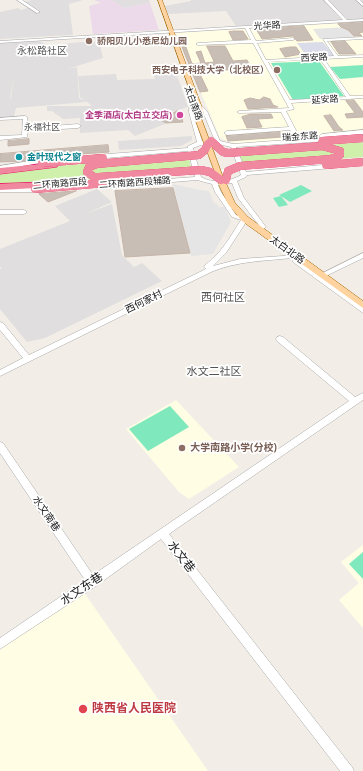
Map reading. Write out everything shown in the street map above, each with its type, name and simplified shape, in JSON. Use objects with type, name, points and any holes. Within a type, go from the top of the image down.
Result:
[{"type":"highway","points":[[209,142],[229,148],[363,138]]},
{"type":"highway","points":[[209,142],[223,152],[228,153],[304,146],[363,138]]},
{"type":"highway","points":[[0,171],[33,166],[199,155],[205,150],[209,142]]},
{"type":"highway","points":[[20,164],[192,151],[209,142]]},
{"type":"highway","points":[[106,177],[120,179],[322,161],[335,158],[340,155],[340,151],[330,146],[304,146],[121,161],[92,166],[87,172],[94,177],[106,177],[201,170],[210,172],[225,183]]},
{"type":"highway","points":[[225,183],[228,171],[240,166],[304,161],[363,161]]},
{"type":"highway","points":[[225,183],[239,172],[363,161]]},
{"type":"highway","points":[[120,179],[133,175]]},
{"type":"highway","points":[[0,188],[35,188],[195,176],[210,177],[225,183]]},
{"type":"highway","name":"二环南路西段","points":[[35,188],[120,179]]},
{"type":"highway","points":[[0,188],[19,190]]},
{"type":"main road","name":"太白南路","points":[[155,0],[169,32],[225,183]]},
{"type":"main road","name":"太白南路","points":[[160,0],[169,32]]},
{"type":"main road","name":"太白北路","points":[[225,183],[232,204],[245,219],[363,305]]},
{"type":"main road","name":"太白北路","points":[[225,183],[241,209],[263,227],[363,299]]},
{"type":"street","points":[[19,0],[38,12]]},
{"type":"street","points":[[326,0],[346,21]]},
{"type":"street","points":[[358,0],[363,5]]},
{"type":"street","name":"光华路","points":[[0,41],[363,20]]},
{"type":"street","points":[[239,112],[292,109],[246,27]]},
{"type":"street","points":[[358,38],[363,44]]},
{"type":"street","points":[[337,57],[324,40],[363,38]]},
{"type":"street","points":[[198,44],[293,39]]},
{"type":"street","name":"西安路","points":[[265,61],[363,56]]},
{"type":"street","points":[[321,58],[349,98]]},
{"type":"street","name":"延安路","points":[[288,102],[363,97]]},
{"type":"street","points":[[195,104],[205,111],[209,142],[191,112],[195,104]]},
{"type":"street","points":[[283,110],[297,138]]},
{"type":"street","points":[[0,119],[25,117],[25,136],[0,138]]},
{"type":"street","points":[[25,130],[78,126]]},
{"type":"street","points":[[227,132],[292,128]]},
{"type":"street","name":"瑞金东路","points":[[235,144],[363,132]]},
{"type":"street","points":[[0,168],[41,161],[190,149],[192,146],[209,142],[235,144],[363,138]]},
{"type":"street","points":[[235,144],[244,174]]},
{"type":"street","points":[[190,149],[198,178],[205,182],[225,183],[244,176],[244,174],[363,161]]},
{"type":"street","name":"二环南路西段辅路","points":[[19,190],[198,178]]},
{"type":"street","points":[[0,212],[24,212]]},
{"type":"street","name":"西何家村","points":[[0,373],[27,357],[216,261],[224,252],[245,219]]},
{"type":"street","points":[[224,252],[236,262]]},
{"type":"street","points":[[326,273],[363,255]]},
{"type":"street","points":[[295,256],[295,261],[363,311]]},
{"type":"street","name":"西何家村","points":[[0,368],[27,357],[220,265],[295,256]]},
{"type":"street","points":[[0,325],[27,357]]},
{"type":"street","points":[[280,339],[355,402]]},
{"type":"street","name":"水文巷","points":[[348,771],[163,534],[363,396]]},
{"type":"street","name":"水文南巷","points":[[0,446],[92,582]]},
{"type":"street","name":"水文东巷","points":[[0,644],[163,534]]},
{"type":"shaded area","points":[[32,0],[83,0],[69,4],[73,35],[0,39],[0,12],[18,8],[21,10],[31,7],[23,2]]},
{"type":"shaded area","points":[[94,0],[111,0],[124,8],[150,3],[159,30],[93,34],[89,6],[101,3]]},
{"type":"shaded area","points":[[111,0],[149,0],[150,3],[124,8]]},
{"type":"shaded area","points":[[191,0],[363,0],[363,19],[236,26],[226,11],[168,14],[165,6]]},
{"type":"shaded area","name":"西安电子科技大学（北校区）","points":[[363,22],[363,135],[237,144],[220,138],[176,33]]},
{"type":"shaded area","points":[[347,27],[355,37],[320,39],[313,29]]},
{"type":"shaded area","points":[[119,36],[120,42],[105,44],[94,37]]},
{"type":"shaded area","points":[[40,41],[54,49],[53,47],[70,43],[99,41],[103,58],[67,69],[77,67],[79,98],[85,101],[80,97],[78,76],[116,74],[117,80],[155,79],[153,71],[176,70],[178,77],[173,78],[178,78],[188,107],[158,116],[167,123],[135,136],[128,130],[80,133],[80,118],[63,119],[52,111],[47,111],[47,106],[92,106],[87,102],[16,108],[14,116],[0,117],[0,43]],"holes":[[[14,75],[11,99],[0,100],[10,99]]]},
{"type":"shaded area","points":[[323,42],[335,57],[308,58],[297,43]]},
{"type":"shaded area","points":[[192,136],[192,140],[181,146],[119,150],[118,141]]},
{"type":"shaded area","points":[[173,184],[209,191],[214,203],[216,203],[219,207],[225,207],[231,222],[213,254],[191,256]]},
{"type":"shaded area","points":[[97,189],[112,202],[85,214],[112,204],[122,255],[134,267],[142,263],[162,281],[45,338],[27,342],[0,309],[0,269],[2,268],[0,267],[0,249],[70,221],[55,206]]},
{"type":"shaded area","name":"大学南路小学(分校)","points":[[176,400],[239,467],[189,499],[179,492],[126,429]]},
{"type":"shaded area","points":[[363,545],[363,628],[339,600],[359,583],[341,562]]},
{"type":"shaded area","name":"陕西省人民医院","points":[[83,591],[208,771],[0,771],[0,648]]},
{"type":"green space","points":[[319,61],[344,96],[293,100],[271,63]]},
{"type":"green space","points":[[363,65],[363,77],[340,79],[330,67]]},
{"type":"green space","points":[[363,142],[363,157],[337,159],[341,157],[328,145]]},
{"type":"green space","points":[[324,148],[333,150],[334,154],[332,156],[243,164],[239,154]]},
{"type":"green space","points":[[189,158],[191,169],[98,176],[89,171],[92,167]]},
{"type":"green space","points":[[95,163],[88,166],[96,179],[37,184],[0,184],[0,173],[34,168]]},
{"type":"green space","points":[[301,185],[312,191],[290,202],[279,195]]},
{"type":"green space","points":[[281,196],[288,205],[279,207],[273,198]]},
{"type":"green space","points":[[170,406],[189,427],[148,451],[129,429]]},
{"type":"green space","points":[[363,552],[363,579],[349,564]]},
{"type":"pier","points":[[363,158],[363,161],[42,187],[42,184]]},
{"type":"building","points":[[363,22],[363,32],[359,33],[362,36],[354,36],[338,24]]},
{"type":"building","points":[[304,26],[313,40],[297,41],[293,36],[262,39],[256,29]]},
{"type":"building","points":[[243,31],[248,39],[233,40],[229,32]]},
{"type":"building","points":[[345,41],[356,54],[339,54],[331,42]]},
{"type":"building","points":[[207,46],[225,46],[233,61],[247,60],[251,68],[199,72],[208,91],[200,92],[182,47],[186,47],[192,64],[201,63],[196,52],[201,51],[205,63],[214,62]]},
{"type":"building","points":[[296,47],[301,54],[285,57],[280,49]]},
{"type":"building","points":[[264,97],[270,99],[273,105],[278,107],[248,109],[244,100],[250,98],[259,100]]},
{"type":"building","points":[[354,100],[363,112],[363,117],[347,118],[345,114],[355,113],[346,101]]},
{"type":"building","points":[[177,111],[180,112],[183,122],[166,123],[154,116],[173,113]]},
{"type":"building","points":[[251,114],[271,114],[273,118],[258,119],[262,127],[247,128],[242,117]]},
{"type":"building","points":[[331,115],[339,127],[343,130],[334,131],[324,116]]},
{"type":"building","points":[[280,132],[282,137],[228,141],[226,136]]},
{"type":"building","points":[[29,139],[29,144],[8,146],[8,141]]},
{"type":"building","points":[[108,145],[109,152],[38,157],[23,161],[0,162],[0,154]]},
{"type":"building","points":[[173,188],[190,253],[125,257],[115,191]]},
{"type":"building","points":[[76,191],[48,202],[39,194]]},
{"type":"place","name":"骄阳贝儿小悉尼幼儿园","points":[[89,41]]},
{"type":"place","name":"西安电子科技大学（北校区）","points":[[277,70]]},
{"type":"place","name":"全季酒店(太白立交店)","points":[[180,115]]},
{"type":"place","name":"金叶现代之窗","points":[[19,157]]},
{"type":"place","name":"大学南路小学(分校)","points":[[182,448]]},
{"type":"place","name":"陕西省人民医院","points":[[83,709]]},
{"type":"district","name":"永松路社区","points":[[42,51]]},
{"type":"district","name":"永福社区","points":[[42,127]]},
{"type":"district","name":"西何社区","points":[[223,298]]},
{"type":"district","name":"水文二社区","points":[[214,372]]}]
